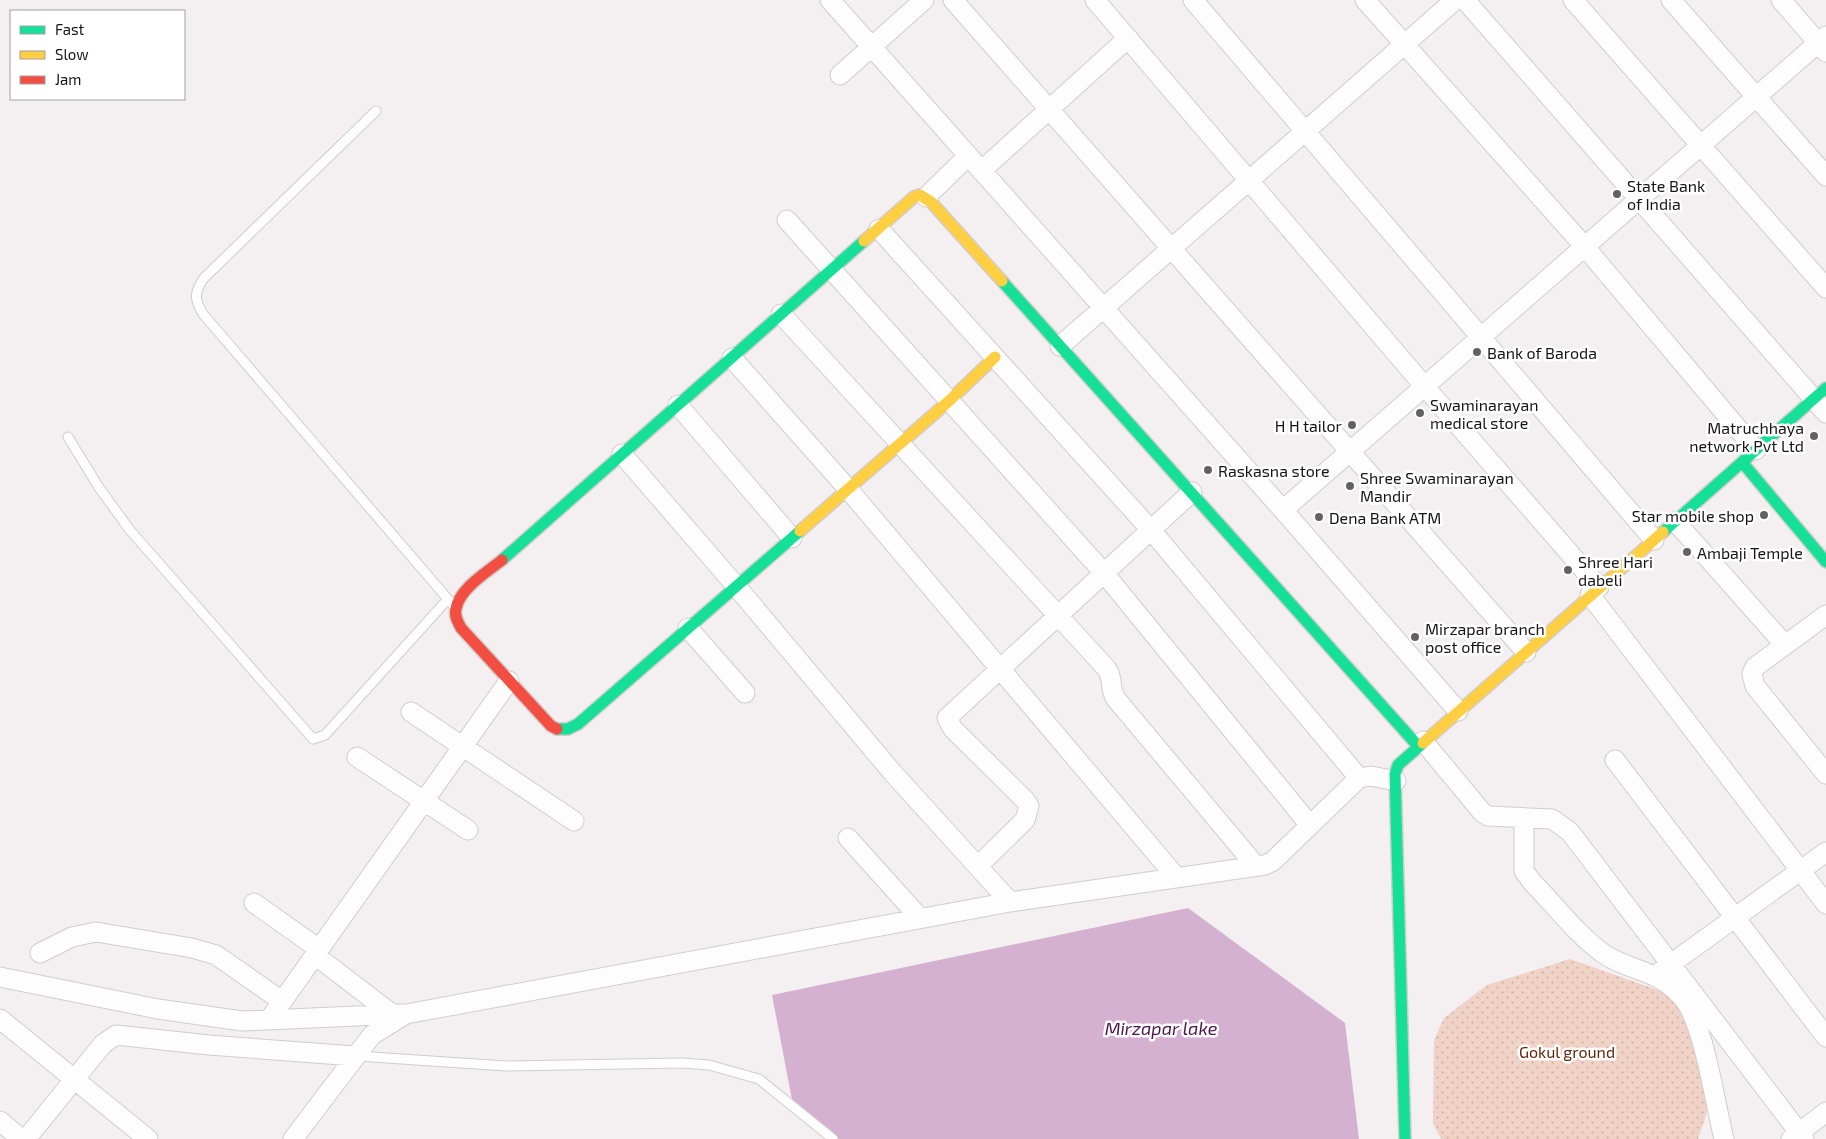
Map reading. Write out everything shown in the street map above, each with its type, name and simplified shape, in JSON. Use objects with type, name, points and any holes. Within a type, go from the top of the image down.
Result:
[{"type":"street","points":[[830,0],[1283,510],[1458,711]]},
{"type":"street","points":[[840,75],[924,0]]},
{"type":"street","points":[[954,0],[1526,652]]},
{"type":"street","points":[[1095,0],[1425,387],[1595,591],[1826,904]]},
{"type":"street","points":[[1192,0],[1654,540]]},
{"type":"street","points":[[1365,0],[1585,247],[1756,450]]},
{"type":"street","points":[[1060,346],[1455,0]]},
{"type":"street","points":[[1406,1139],[1396,781],[1398,765],[1742,462],[1822,400],[1640,199],[1465,0]]},
{"type":"street","points":[[1573,0],[1826,288]]},
{"type":"street","points":[[1671,0],[1826,176]]},
{"type":"street","points":[[1283,510],[1756,97],[1823,43],[1781,0]]},
{"type":"street","points":[[981,171],[1128,38]]},
{"type":"street","points":[[926,197],[968,156]]},
{"type":"street","points":[[995,357],[949,401],[567,731],[559,731],[551,726],[461,628],[455,617],[451,603],[914,197],[920,195],[926,197],[1482,812],[1496,818],[1552,819],[1570,832],[1671,964],[1798,1137],[1826,1112]]},
{"type":"street","points":[[787,220],[1104,573],[1309,824]]},
{"type":"street","points":[[879,228],[1151,530],[1359,778]]},
{"type":"street","points":[[781,314],[1111,675],[1112,694],[1256,866]]},
{"type":"street","points":[[732,358],[848,489],[1177,878]]},
{"type":"street","points":[[678,405],[792,538]]},
{"type":"street","points":[[622,454],[892,772],[1010,902]]},
{"type":"street","points":[[1742,462],[1826,562]]},
{"type":"street","points":[[978,866],[1026,820],[1029,806],[953,729],[947,718],[1192,492]]},
{"type":"street","points":[[1675,521],[1785,645]]},
{"type":"street","points":[[1826,615],[1755,667],[1752,674],[1752,680],[1826,774]]},
{"type":"street","points":[[688,628],[745,693]]},
{"type":"street","points":[[269,1020],[509,681]]},
{"type":"street","points":[[411,712],[574,821]]},
{"type":"street","points":[[357,757],[468,830]]},
{"type":"street","points":[[1615,760],[1826,1038]]},
{"type":"street","points":[[0,977],[158,1009],[242,1021],[399,1014],[1010,902],[1256,866],[1272,861],[1359,778],[1371,776],[1396,781]]},
{"type":"street","points":[[1524,819],[1524,871],[1532,882],[1600,950],[1612,958],[1656,975],[1683,999],[1694,1018],[1724,1139]]},
{"type":"street","points":[[848,838],[920,918]]},
{"type":"street","points":[[1656,975],[1826,852]]},
{"type":"street","points":[[254,902],[399,1014]]},
{"type":"street","points":[[40,953],[72,937],[96,932],[192,948],[216,955],[282,1001]]},
{"type":"street","points":[[293,1139],[354,1056],[372,1035],[399,1014]]},
{"type":"street","points":[[0,1019],[148,1139]]},
{"type":"street","points":[[26,1139],[103,1044],[116,1035],[209,1045],[354,1056]]},
{"type":"street","points":[[0,1121],[21,1139]]},
{"type":"lane","points":[[68,437],[98,486],[129,529],[313,739],[325,736],[451,603],[203,314],[195,301],[196,289],[204,278],[376,111]]},
{"type":"lane","points":[[354,1056],[506,1066],[682,1063],[709,1065],[759,1079],[833,1139]]},
{"type":"green space","name":"Gokul ground","points":[[1570,959],[1683,999],[1713,1094],[1698,1139],[1441,1139],[1433,1123],[1434,1040],[1444,1018],[1487,985]]},
{"type":"water","name":"Mirzapar lake","points":[[1188,908],[1345,1023],[1359,1139],[838,1139],[792,1100],[772,995]]},
{"type":"traffic: fast","points":[[502,560],[864,241]]},
{"type":"traffic: fast","points":[[1002,281],[1418,746]]},
{"type":"traffic: fast","points":[[1663,532],[1826,388]]},
{"type":"traffic: fast","points":[[1742,462],[1826,562]]},
{"type":"traffic: fast","points":[[557,729],[568,729],[578,724],[800,531]]},
{"type":"traffic: fast","points":[[1405,1139],[1395,774],[1398,765],[1423,743]]},
{"type":"traffic: slow","points":[[864,241],[914,197],[920,195],[931,202],[1002,281]]},
{"type":"traffic: slow","points":[[800,531],[949,401],[995,357]]},
{"type":"traffic: slow","points":[[1423,743],[1663,532]]},
{"type":"traffic: jam","points":[[502,560],[474,582],[462,595],[456,609],[457,619],[461,628],[551,726],[557,729]]},
{"type":"place","name":"State Bank of India","points":[[1617,194]]},
{"type":"place","name":"Bank of Baroda","points":[[1477,352]]},
{"type":"place","name":"Swaminarayan medical store","points":[[1420,413]]},
{"type":"place","name":"H H tailor","points":[[1352,425]]},
{"type":"place","name":"Matruchhaya network Pvt Ltd","points":[[1814,436]]},
{"type":"place","name":"Raskasna store","points":[[1208,470]]},
{"type":"place","name":"Shree Swaminarayan Mandir","points":[[1350,486]]},
{"type":"place","name":"Star mobile shop","points":[[1764,515]]},
{"type":"place","name":"Dena Bank ATM","points":[[1319,517]]},
{"type":"place","name":"Ambaji Temple","points":[[1687,552]]},
{"type":"place","name":"Shree Hari dabeli","points":[[1568,570]]},
{"type":"place","name":"Mirzapar branch post office","points":[[1415,637]]}]
